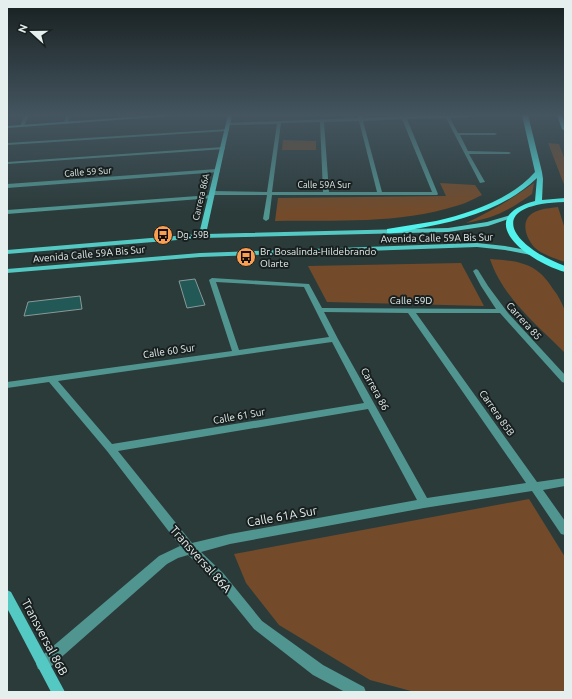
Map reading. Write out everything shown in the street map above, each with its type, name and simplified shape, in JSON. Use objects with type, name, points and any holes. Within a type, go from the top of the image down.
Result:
[{"type":"main road","name":"Carrera 86A","points":[[202,236],[223,148]]},
{"type":"main road","points":[[533,148],[539,172],[540,184],[538,202]]},
{"type":"main road","points":[[390,231],[442,223],[465,216],[512,194],[534,178],[539,172]]},
{"type":"main road","points":[[565,200],[538,202],[521,208],[511,217],[510,222],[512,234],[523,247],[553,265],[565,269]]},
{"type":"main road","name":"Avenida Calle 59A Bis Sur","points":[[7,252],[202,236],[464,228],[488,224],[511,217]]},
{"type":"main road","name":"Avenida Calle 59A Bis Sur","points":[[7,271],[186,256],[287,251],[477,245],[532,253]]},
{"type":"main road","points":[[553,265],[565,277]]},
{"type":"main road","name":"Transversal 86B","points":[[7,596],[58,692]]},
{"type":"street","points":[[7,163],[223,148]]},
{"type":"street","points":[[266,219],[275,148]]},
{"type":"street","points":[[323,148],[326,194]]},
{"type":"street","points":[[368,148],[380,194]]},
{"type":"street","name":"Calle 59A Sur","points":[[7,212],[212,195],[269,193],[435,194],[416,148]]},
{"type":"street","points":[[464,148],[482,182]]},
{"type":"street","points":[[466,152],[509,153]]},
{"type":"street","name":"Calle 59 Sur","points":[[7,186],[217,170]]},
{"type":"street","name":"Carrera 85","points":[[476,271],[489,295],[501,311],[565,380]]},
{"type":"street","name":"Carrera 86","points":[[236,352],[212,280],[308,285],[334,339],[424,503]]},
{"type":"street","name":"Calle 59D","points":[[320,310],[501,311]]},
{"type":"street","name":"Carrera 85B","points":[[410,310],[565,530]]},
{"type":"street","name":"Calle 60 Sur","points":[[7,385],[334,339]]},
{"type":"street","name":"Transversal 86A","points":[[51,379],[110,448],[189,549],[219,578],[258,625],[318,670],[359,692]]},
{"type":"street","name":"Calle 61 Sur","points":[[110,448],[371,405]]},
{"type":"street","name":"Calle 61A Sur","points":[[43,664],[163,560],[176,552],[230,539],[424,503],[565,482]]},
{"type":"shaded area","points":[[282,148],[316,148],[316,150],[282,150]]},
{"type":"shaded area","points":[[550,148],[560,148],[565,160],[565,187]]},
{"type":"shaded area","points":[[440,183],[475,185],[482,195],[466,203],[435,212],[412,216],[343,221],[275,221],[278,198],[446,196]]},
{"type":"shaded area","points":[[534,183],[532,194],[516,205],[485,219],[466,223],[501,205]]},
{"type":"shaded area","points":[[558,207],[565,229],[565,262],[537,250],[527,236],[525,226],[526,220],[534,212]]},
{"type":"shaded area","points":[[490,259],[510,261],[526,265],[534,269],[547,280],[558,296],[566,315],[565,353],[532,321],[512,298],[503,286]]},
{"type":"shaded area","points":[[461,263],[484,306],[327,302],[308,266]]},
{"type":"shaded area","points":[[529,499],[565,557],[565,692],[411,691],[370,680],[279,625],[246,583],[234,554]]},
{"type":"building","points":[[195,279],[205,305],[187,308],[179,281]]},
{"type":"building","points":[[80,296],[82,309],[24,316],[28,302]]},
{"type":"place","name":"Dg. 59B","points":[[163,235]]},
{"type":"place","name":"Br. Bosalinda-Hildebrando Olarte","points":[[246,257]]}]
